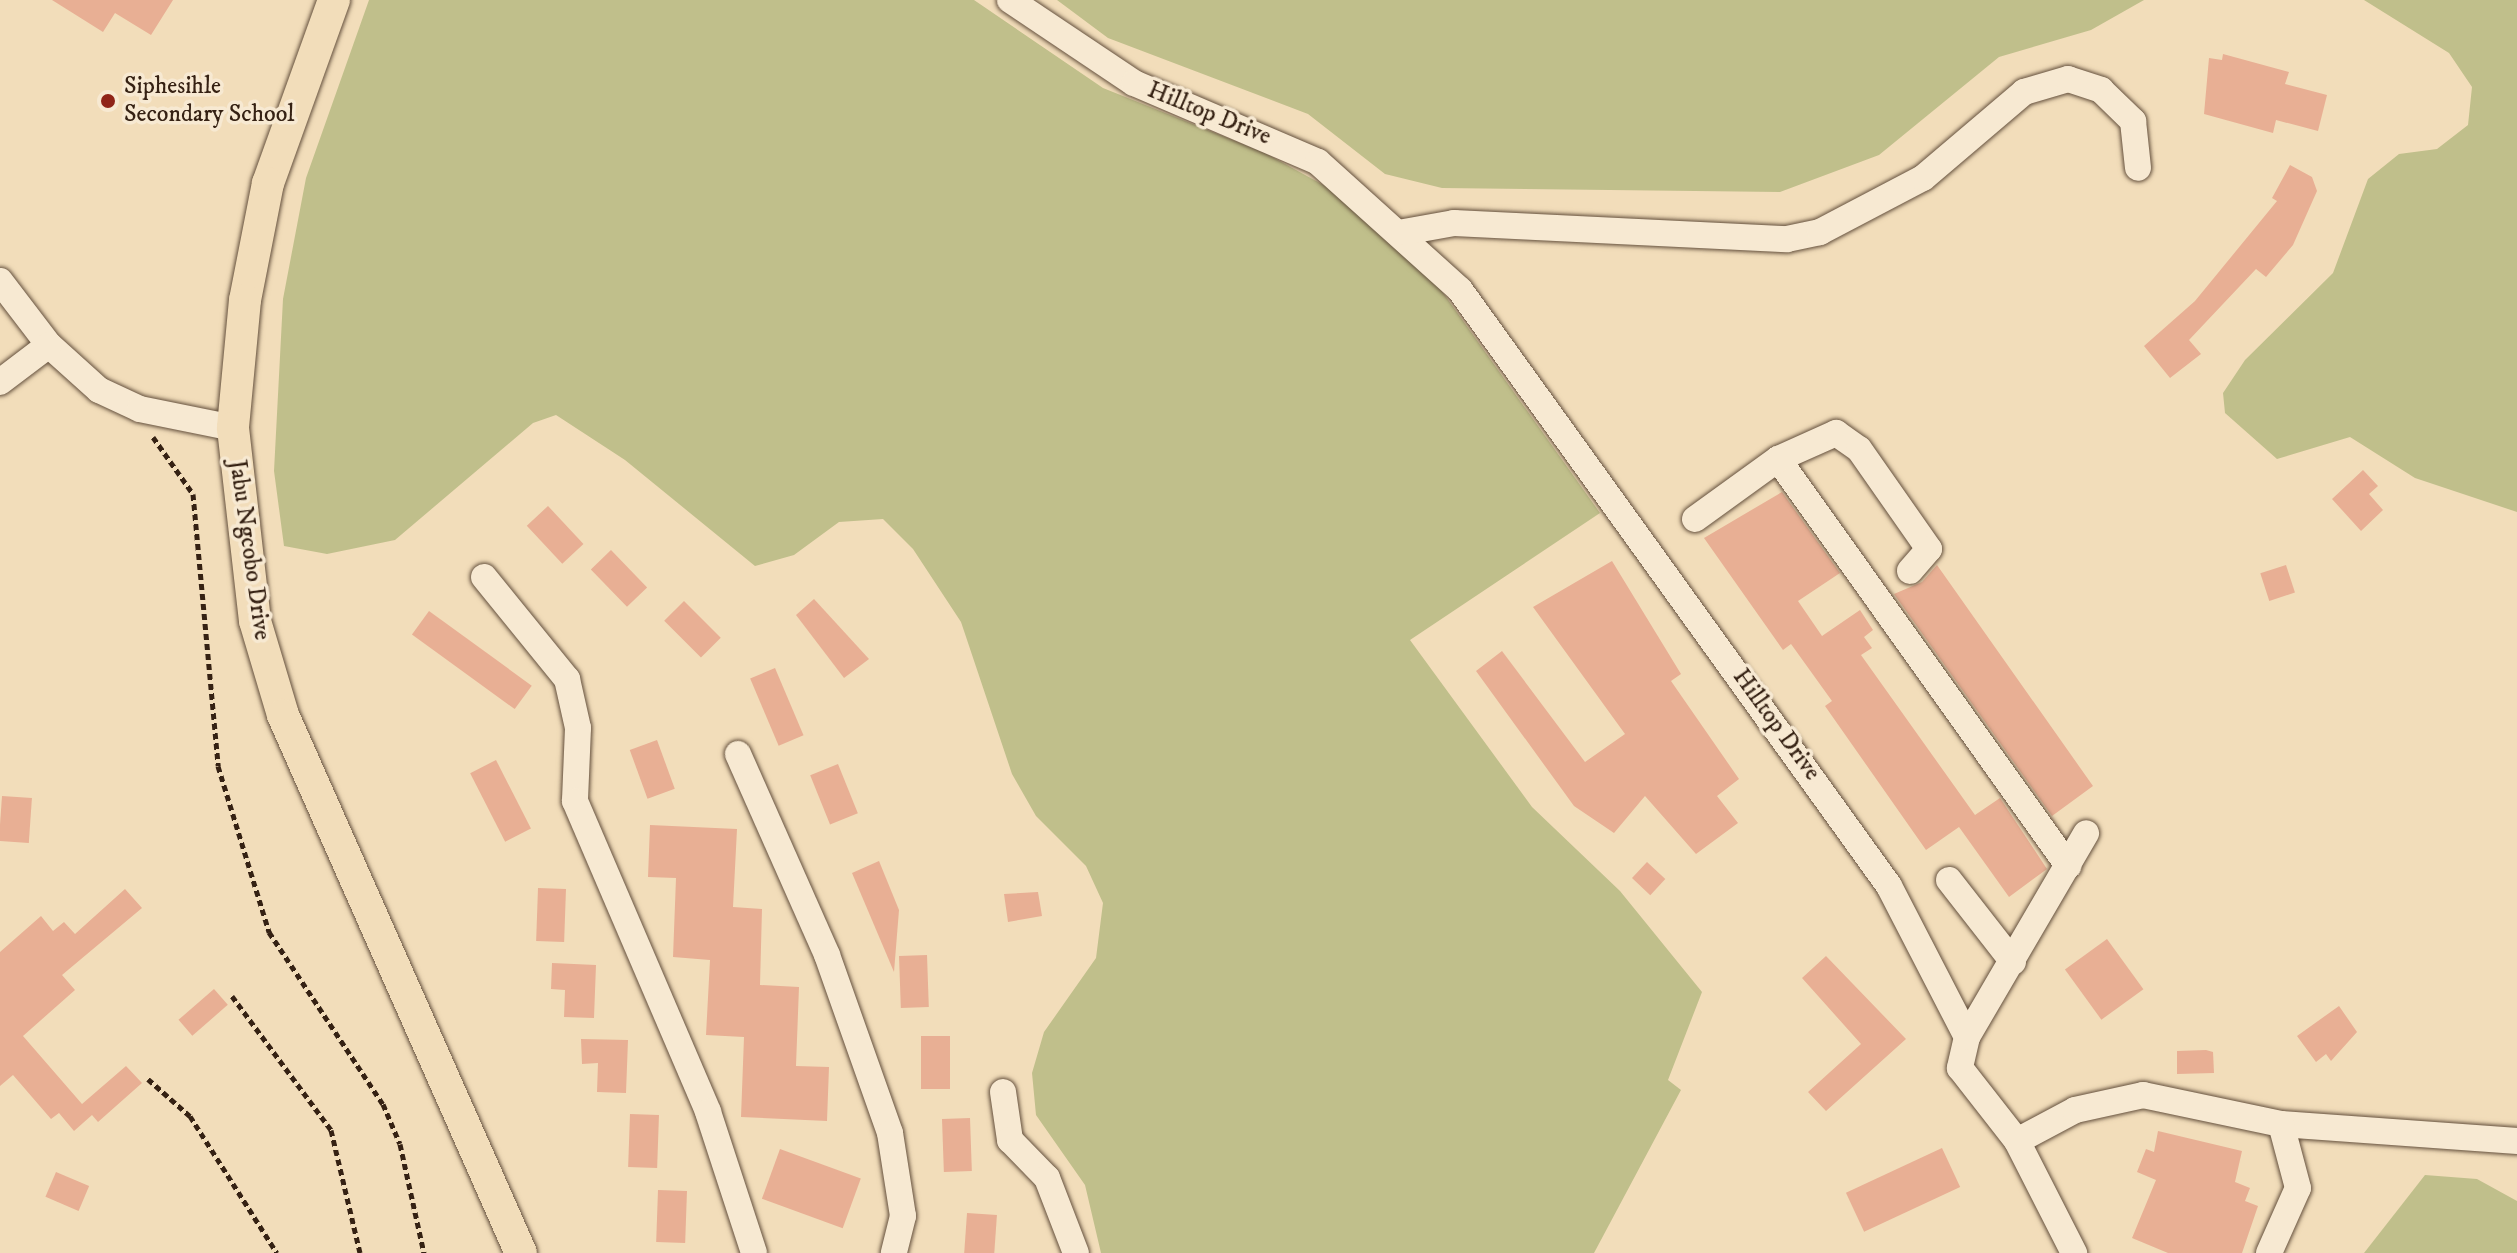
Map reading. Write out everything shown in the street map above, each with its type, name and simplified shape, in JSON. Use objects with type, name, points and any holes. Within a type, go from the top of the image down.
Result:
[{"type":"main road","name":"Jabu Ngcobo Drive","points":[[334,0],[255,241],[233,428],[255,621],[283,715],[521,1253]]},
{"type":"street","name":"Hilltop Drive","points":[[1010,0],[1134,83],[1318,162],[1404,232],[1487,326],[1781,729],[1889,886],[1967,1037]]},
{"type":"street","points":[[1404,232],[1454,223],[1787,239],[1820,232],[1923,178],[2024,92],[2068,79],[2101,90],[2127,113],[2138,135],[2138,168]]},
{"type":"street","points":[[0,281],[49,345],[99,390],[149,412],[233,428]]},
{"type":"street","points":[[0,382],[49,345]]},
{"type":"street","points":[[1695,519],[1778,459],[1820,436],[1850,440],[1929,549],[1910,571]]},
{"type":"street","points":[[1778,459],[2068,866]]},
{"type":"street","points":[[484,577],[567,679],[578,728],[575,801],[588,843],[708,1112],[754,1253]]},
{"type":"street","points":[[738,754],[827,955],[890,1133],[903,1216],[894,1253]]},
{"type":"street","points":[[2074,1253],[2017,1141],[1960,1068],[1967,1037],[2086,833]]},
{"type":"street","points":[[1949,880],[2013,962]]},
{"type":"street","points":[[1003,1092],[1010,1140],[1047,1178],[1076,1253]]},
{"type":"street","points":[[2017,1141],[2075,1110],[2143,1095],[2281,1124],[2517,1141]]},
{"type":"street","points":[[2269,1253],[2298,1188],[2281,1124]]},
{"type":"path","points":[[149,412],[152,436],[193,494],[218,766],[269,932],[383,1104],[400,1144],[424,1253]]},
{"type":"path","points":[[232,996],[331,1130],[360,1253]]},
{"type":"path","points":[[148,1079],[190,1116],[277,1253]]},
{"type":"shaded area","points":[[369,0],[974,0],[1103,88],[1265,153],[1327,187],[1434,280],[1600,513],[1410,640],[1532,807],[1620,891],[1702,992],[1668,1080],[1681,1090],[1594,1253],[1101,1253],[1085,1185],[1036,1115],[1032,1073],[1044,1032],[1096,958],[1103,903],[1086,866],[1036,816],[1012,774],[961,622],[913,549],[883,519],[839,522],[794,555],[755,566],[625,460],[556,415],[533,423],[395,540],[327,554],[284,546],[274,471],[283,299],[306,178]]},
{"type":"shaded area","points":[[1057,0],[2144,0],[2091,30],[1999,57],[1879,155],[1780,192],[1442,188],[1385,174],[1308,114],[1108,38]]},
{"type":"shaded area","points":[[2364,0],[2517,0],[2517,512],[2415,478],[2350,437],[2277,459],[2225,413],[2223,393],[2245,360],[2333,273],[2368,179],[2399,154],[2437,149],[2468,125],[2472,87],[2449,53]]},
{"type":"shaded area","points":[[2425,1175],[2477,1179],[2517,1201],[2517,1253],[2364,1253]]},
{"type":"building","points":[[52,0],[173,0],[151,35],[115,13],[103,32]]},
{"type":"building","points":[[2223,54],[2289,72],[2285,84],[2327,95],[2318,131],[2276,120],[2273,133],[2204,114],[2209,58],[2222,60]]},
{"type":"building","points":[[2290,165],[2312,177],[2317,191],[2293,245],[2266,277],[2256,269],[2189,340],[2201,354],[2170,378],[2144,346],[2195,301],[2277,201],[2272,198]]},
{"type":"building","points":[[2363,470],[2378,486],[2369,494],[2383,510],[2361,531],[2332,499]]},
{"type":"building","points":[[1782,492],[1840,573],[1798,601],[1822,636],[1860,610],[1873,630],[1864,637],[1872,648],[1861,655],[1975,815],[2000,798],[2047,869],[2009,897],[1959,827],[1926,850],[1825,706],[1832,701],[1791,644],[1783,650],[1704,538]]},
{"type":"building","points":[[548,506],[583,544],[562,564],[527,526]]},
{"type":"building","points":[[611,550],[647,587],[627,607],[591,569]]},
{"type":"building","points":[[1612,561],[1681,674],[1671,681],[1739,779],[1717,796],[1738,823],[1696,854],[1645,796],[1614,833],[1574,806],[1476,671],[1502,651],[1585,762],[1625,734],[1533,607]]},
{"type":"building","points":[[1937,565],[2093,786],[2052,816],[1894,594],[1922,582]]},
{"type":"building","points":[[2286,565],[2295,593],[2269,601],[2260,573]]},
{"type":"building","points":[[814,599],[869,659],[844,678],[796,615]]},
{"type":"building","points":[[684,601],[721,638],[701,658],[664,621]]},
{"type":"building","points":[[429,611],[532,686],[515,709],[412,634]]},
{"type":"building","points":[[775,668],[804,735],[779,746],[750,679]]},
{"type":"building","points":[[657,740],[675,789],[648,799],[630,750]]},
{"type":"building","points":[[496,760],[531,829],[505,842],[470,773]]},
{"type":"building","points":[[838,764],[858,813],[830,824],[810,775]]},
{"type":"building","points":[[2,796],[32,798],[29,843],[0,841]]},
{"type":"building","points":[[650,825],[737,829],[733,907],[762,909],[760,985],[799,987],[796,1066],[829,1067],[827,1121],[741,1117],[744,1037],[706,1035],[710,960],[673,957],[676,878],[648,877]]},
{"type":"building","points":[[879,861],[899,910],[894,972],[852,873]]},
{"type":"building","points":[[1647,862],[1665,879],[1650,895],[1632,878]]},
{"type":"building","points":[[538,888],[566,889],[564,942],[536,941]]},
{"type":"building","points":[[125,889],[142,908],[62,975],[75,990],[23,1036],[82,1104],[126,1066],[142,1083],[98,1122],[92,1115],[74,1131],[59,1113],[51,1119],[13,1075],[0,1086],[0,952],[41,916],[53,931],[64,922],[75,934]]},
{"type":"building","points":[[1038,892],[1042,916],[1008,922],[1004,894]]},
{"type":"building","points":[[2107,939],[2143,989],[2101,1020],[2065,970]]},
{"type":"building","points":[[927,955],[929,1007],[901,1008],[899,956]]},
{"type":"building","points":[[1826,956],[1906,1039],[1826,1111],[1808,1092],[1861,1044],[1802,978]]},
{"type":"building","points":[[552,963],[596,965],[594,1018],[564,1017],[565,990],[551,989]]},
{"type":"building","points":[[214,989],[228,1005],[192,1036],[179,1020]]},
{"type":"building","points":[[2339,1006],[2357,1032],[2331,1061],[2326,1054],[2316,1062],[2297,1036]]},
{"type":"building","points":[[921,1036],[950,1036],[950,1089],[921,1089]]},
{"type":"building","points":[[581,1039],[628,1040],[626,1093],[597,1092],[598,1063],[582,1064]]},
{"type":"building","points":[[2177,1051],[2213,1052],[2214,1073],[2177,1074]]},
{"type":"building","points":[[630,1114],[659,1115],[657,1168],[628,1167]]},
{"type":"building","points":[[970,1118],[972,1171],[944,1172],[942,1119]]},
{"type":"building","points":[[2158,1131],[2242,1151],[2235,1182],[2250,1188],[2245,1201],[2258,1206],[2242,1253],[2168,1253],[2132,1238],[2156,1180],[2137,1172],[2146,1149],[2154,1152]]},
{"type":"building","points":[[1942,1148],[1960,1187],[1864,1232],[1846,1193]]},
{"type":"building","points":[[780,1149],[861,1178],[843,1228],[762,1199]]},
{"type":"building","points":[[56,1172],[89,1186],[79,1211],[45,1197]]},
{"type":"building","points":[[658,1190],[687,1191],[685,1243],[656,1242]]},
{"type":"building","points":[[967,1213],[997,1215],[994,1253],[964,1253]]},
{"type":"place","name":"Siphesihle Secondary School","points":[[108,101]]}]
